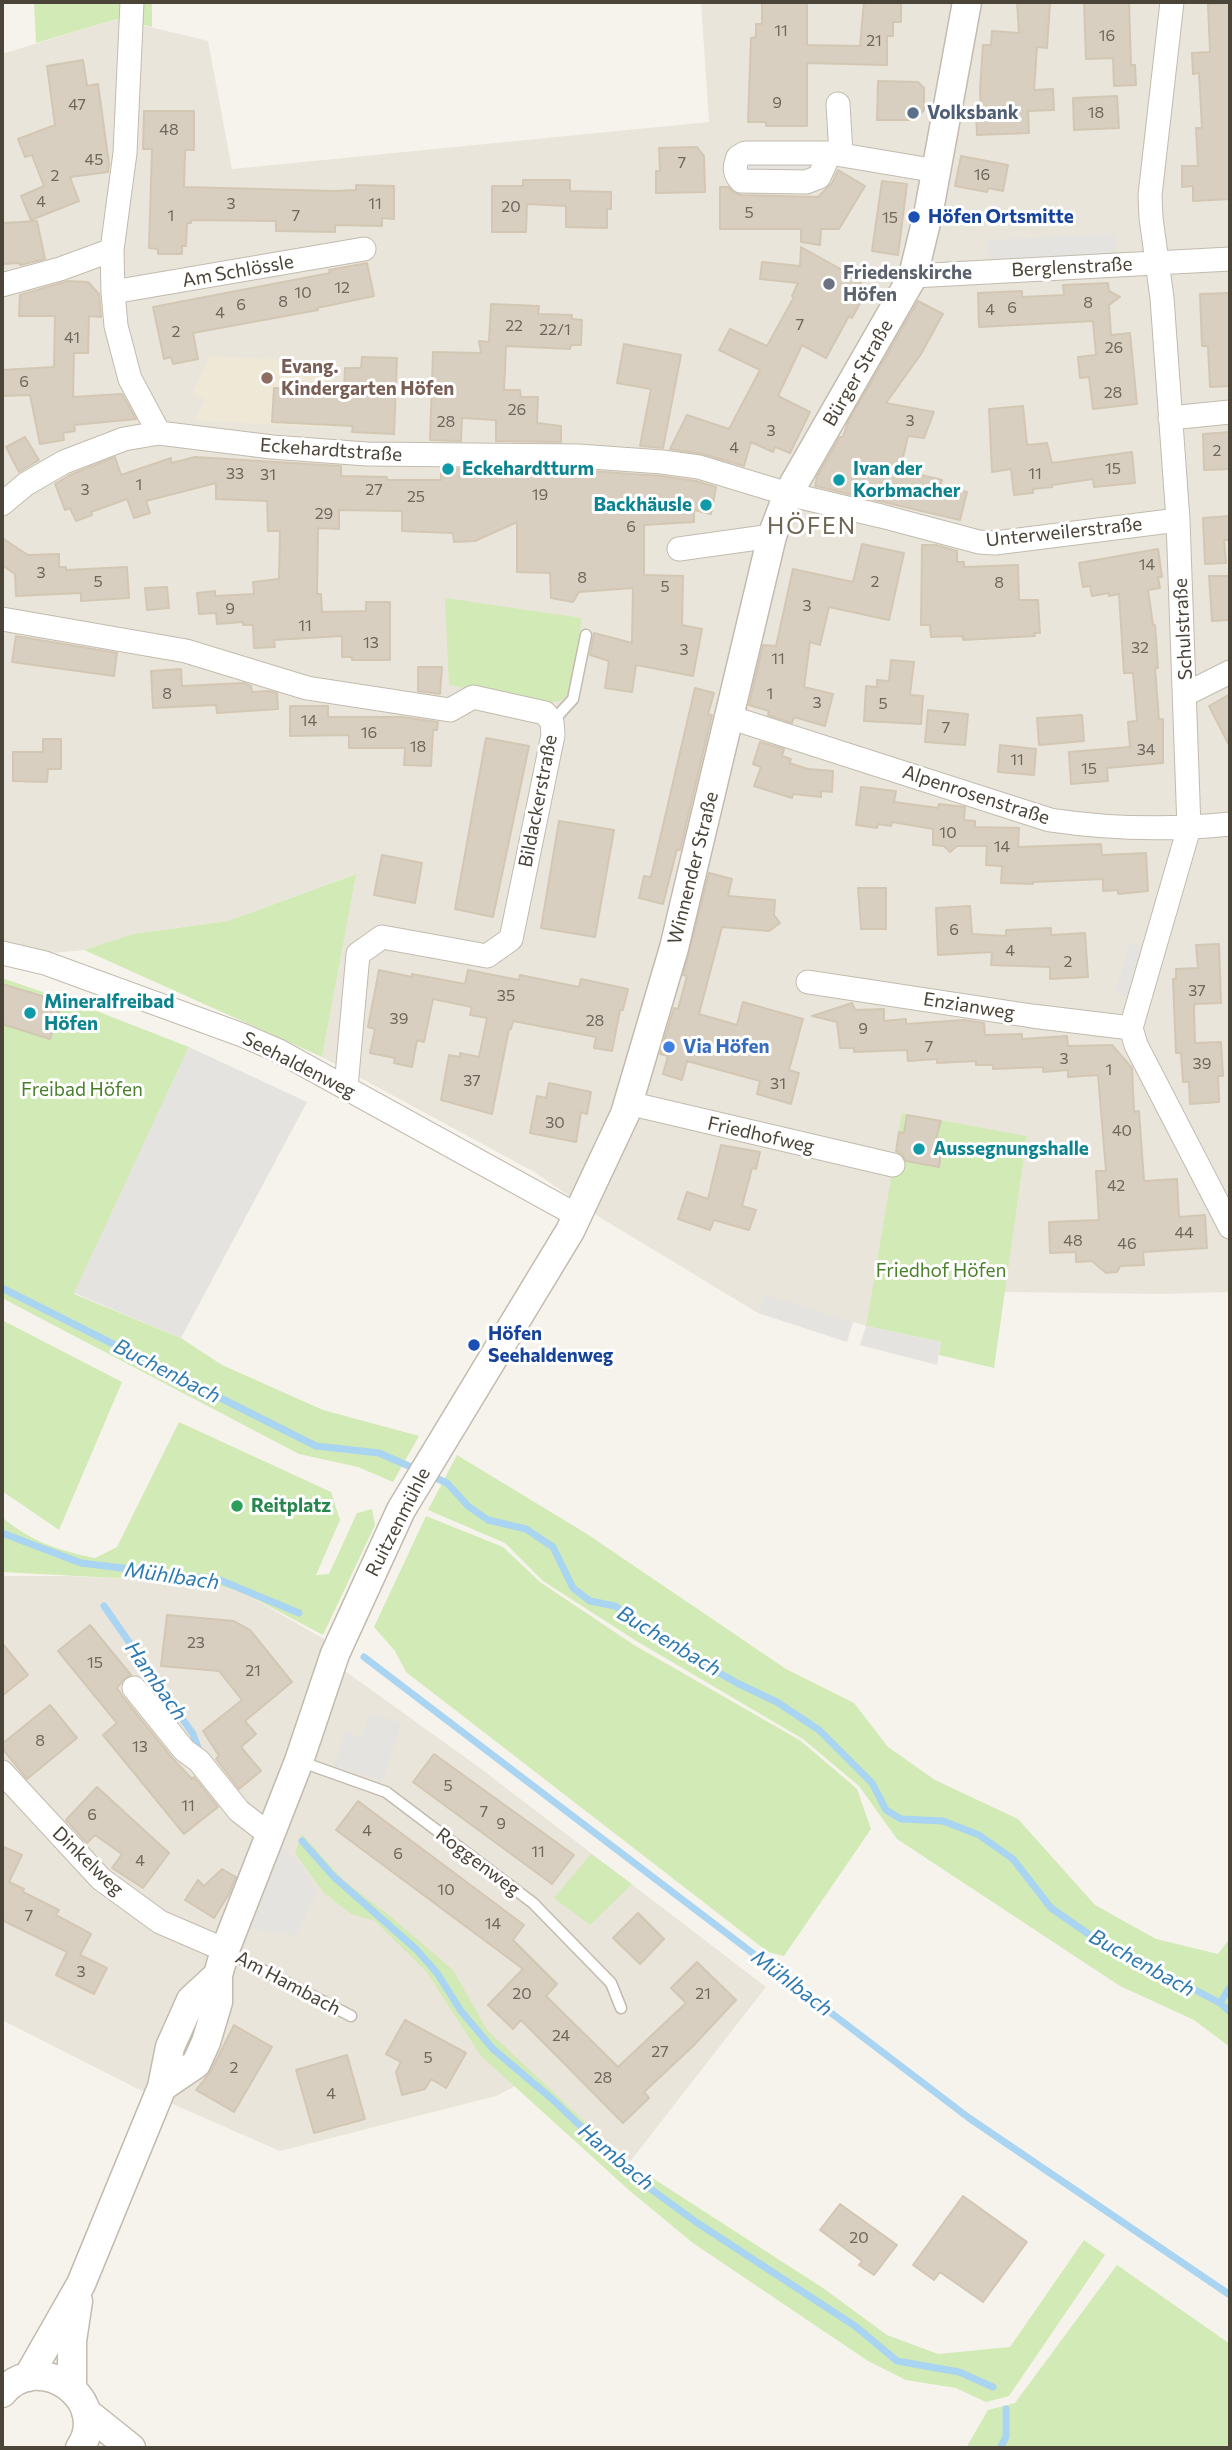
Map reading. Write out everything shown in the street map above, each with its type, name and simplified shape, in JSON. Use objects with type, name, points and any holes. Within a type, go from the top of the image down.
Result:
[{"type":"street","points":[[132,2],[125,153],[112,250],[113,292],[116,326],[130,379],[159,433]]},
{"type":"street","name":"Bürger Straße","points":[[788,494],[913,276],[937,171],[967,2]]},
{"type":"street","name":"Schulstraße","points":[[1131,1028],[1189,828],[1178,520],[1162,298],[1150,195],[1172,2]]},
{"type":"street","points":[[838,104],[836,153],[937,171]]},
{"type":"street","name":"Am Schlössle","points":[[113,292],[364,249]]},
{"type":"street","points":[[2,285],[61,269],[112,250]]},
{"type":"street","name":"Berglenstraße","points":[[913,276],[1230,259]]},
{"type":"street","points":[[1170,418],[1230,412]]},
{"type":"street","name":"Eckehardtstraße","points":[[2,504],[26,484],[64,462],[124,439],[159,433],[272,447],[367,454],[578,456],[662,462],[699,467],[788,494]]},
{"type":"street","name":"Unterweilerstraße","points":[[788,494],[979,542],[995,543],[1178,520]]},
{"type":"street","name":"Winnender Straße","points":[[574,1224],[628,1103],[674,948],[772,536],[788,494]]},
{"type":"street","points":[[679,549],[772,536]]},
{"type":"street","name":"Bildackerstraße","points":[[2,619],[186,651],[307,688],[450,710],[473,697],[545,713],[552,722],[553,735],[511,939],[487,956],[382,937],[358,954],[346,1087]]},
{"type":"street","points":[[1186,694],[1230,672]]},
{"type":"street","name":"Alpenrosenstraße","points":[[729,717],[1050,820],[1084,825],[1189,828],[1230,824]]},
{"type":"street","name":"Seehaldenweg","points":[[2,953],[45,963],[279,1051],[346,1087],[574,1224]]},
{"type":"street","name":"Enzianweg","points":[[808,982],[1131,1028]]},
{"type":"street","points":[[1131,1028],[1136,1045],[1230,1227]]},
{"type":"street","name":"Friedhofweg","points":[[628,1103],[893,1166]]},
{"type":"street","name":"Ruitzenmühle","points":[[81,2284],[162,2087],[196,2064],[206,2042],[218,2002],[222,1963],[299,1760],[335,1654],[379,1557],[415,1484],[574,1224]]},
{"type":"street","points":[[134,1688],[184,1750],[199,1762],[239,1811],[270,1835]]},
{"type":"street","name":"Dinkelweg","points":[[2,1772],[101,1879],[222,1963]]},
{"type":"street","points":[[9,2387],[81,2284]]},
{"type":"street","points":[[80,2448],[87,2428],[79,2400],[72,2341],[81,2284]]},
{"type":"street","points":[[9,2387],[43,2376],[59,2380],[131,2448]]},
{"type":"lane","points":[[552,722],[573,699],[586,635]]},
{"type":"lane","name":"Roggenweg","points":[[299,1760],[386,1792],[533,1903],[611,1983],[621,2008]]},
{"type":"lane","name":"Am Hambach","points":[[222,1963],[351,2016]]},
{"type":"shaded area","points":[[701,2],[1230,2],[1230,1292],[1004,1292],[1027,1137],[903,1113],[866,1326],[765,1296],[758,1313],[601,1218],[536,1173],[322,1057],[355,874],[228,921],[133,934],[84,950],[52,953],[2,943],[2,54],[117,19],[208,41],[232,169],[709,122]]},
{"type":"shaded area","points":[[752,153],[820,153],[806,176],[750,175],[747,165]]},
{"type":"shaded area","points":[[1115,234],[1117,264],[990,271],[988,240]]},
{"type":"shaded area","name":"Evang. Kindergarten Höfen","points":[[210,356],[334,363],[332,428],[194,420],[205,400],[192,393]]},
{"type":"shaded area","points":[[1130,943],[1147,949],[1132,998],[1115,993]]},
{"type":"shaded area","points":[[189,1047],[307,1102],[181,1338],[74,1293]]},
{"type":"shaded area","points":[[765,1295],[853,1322],[847,1342],[758,1313]]},
{"type":"shaded area","points":[[866,1326],[941,1342],[937,1365],[860,1345]]},
{"type":"shaded area","points":[[2,1576],[68,1576],[209,1583],[242,1592],[324,1639],[342,1669],[476,1765],[766,1987],[629,2163],[535,2076],[496,2096],[280,2151],[136,2088],[2,2020]]},
{"type":"shaded area","points":[[370,1713],[401,1723],[383,1781],[334,1766],[346,1732],[361,1737]]},
{"type":"shaded area","points":[[281,1847],[303,1866],[316,1894],[296,1936],[251,1928]]},
{"type":"green space","points":[[34,2],[123,2],[122,20],[117,19],[36,43]]},
{"type":"green space","points":[[141,2],[152,2],[152,27],[141,24]]},
{"type":"green space","points":[[445,598],[582,618],[570,691],[562,700],[550,703],[449,685]]},
{"type":"green space","points":[[356,874],[322,1057],[84,950],[133,934],[228,921]]},
{"type":"green space","name":"Freibad Höfen","points":[[2,978],[189,1047],[74,1294],[181,1338],[222,1365],[323,1410],[419,1436],[393,1482],[358,1467],[299,1454],[2,1298]]},
{"type":"green space","name":"Friedhof Höfen","points":[[902,1113],[1027,1136],[994,1368],[939,1355],[941,1342],[866,1326]]},
{"type":"green space","points":[[2,1320],[122,1382],[59,1530],[2,1491]]},
{"type":"green space","points":[[179,1422],[331,1492],[340,1520],[316,1575],[329,1574],[357,1513],[372,1509],[375,1525],[323,1635],[242,1592],[209,1583],[2,1572],[2,1517],[34,1539],[70,1552],[95,1558],[117,1547]]},
{"type":"green space","points":[[457,1455],[587,1534],[786,1669],[854,1703],[888,1747],[935,1780],[1018,1819],[1095,1905],[1156,1939],[1218,1954],[1230,1938],[1230,2047],[1194,2020],[1120,1986],[897,1839],[859,1786],[803,1739],[638,1642],[543,1581],[505,1543],[428,1510]]},
{"type":"green space","points":[[426,1516],[503,1547],[540,1582],[634,1645],[801,1741],[857,1789],[871,1829],[784,1956],[768,1952],[406,1672],[395,1651],[374,1627]]},
{"type":"green space","points":[[302,1834],[342,1879],[453,1970],[487,2030],[629,2163],[823,2288],[887,2335],[938,2354],[1010,2347],[1084,2240],[1105,2255],[1009,2396],[986,2402],[956,2388],[906,2380],[868,2361],[693,2243],[630,2191],[481,2056],[426,1971],[375,1921],[351,1914],[323,1892],[295,1853]]},
{"type":"green space","points":[[591,1854],[632,1884],[590,1925],[554,1898]]},
{"type":"green space","points":[[1117,2265],[1230,2344],[1230,2448],[966,2448],[988,2410],[1015,2403]]},
{"type":"building","points":[[762,2],[807,2],[807,45],[860,46],[864,2],[901,2],[901,22],[893,22],[893,36],[887,36],[887,65],[807,63],[807,126],[766,126],[766,122],[748,122],[751,38],[756,37],[756,24],[762,24]]},
{"type":"building","points":[[1017,2],[1050,2],[1047,48],[1037,47],[1034,90],[1053,89],[1054,110],[1028,111],[1029,133],[977,135],[976,112],[981,111],[983,45],[991,45],[992,31],[1019,33]]},
{"type":"building","points":[[1084,2],[1129,2],[1131,65],[1135,65],[1136,85],[1114,86],[1113,58],[1086,59]]},
{"type":"building","points":[[1230,3],[1230,199],[1193,201],[1193,186],[1182,187],[1182,166],[1198,166],[1196,128],[1202,128],[1199,73],[1193,74],[1192,53],[1210,52],[1208,4]]},
{"type":"building","points":[[83,60],[87,86],[98,84],[108,172],[70,177],[79,201],[31,220],[21,196],[44,186],[32,155],[25,157],[18,139],[55,125],[47,66]]},
{"type":"building","points":[[878,81],[918,82],[924,88],[924,110],[914,120],[877,120]]},
{"type":"building","points":[[1117,96],[1119,128],[1074,130],[1073,98]]},
{"type":"building","points":[[144,111],[194,111],[194,150],[185,150],[184,187],[335,191],[356,190],[356,185],[394,186],[394,219],[382,218],[382,226],[335,225],[335,232],[276,231],[276,221],[191,220],[191,223],[187,223],[186,246],[182,246],[182,254],[158,254],[158,249],[149,248],[152,149],[143,149]]},
{"type":"building","points":[[697,147],[704,156],[705,192],[656,193],[656,171],[660,171],[659,148]]},
{"type":"building","points":[[961,156],[1008,165],[1003,191],[988,188],[987,192],[955,186]]},
{"type":"building","points":[[838,170],[865,186],[839,229],[821,229],[820,245],[801,242],[801,229],[720,229],[720,187],[728,187],[741,195],[818,197],[832,183]]},
{"type":"building","points":[[523,180],[570,180],[570,191],[611,192],[607,228],[566,227],[566,206],[527,204],[526,232],[492,232],[492,186],[523,186]]},
{"type":"building","points":[[882,181],[907,184],[898,255],[872,251]]},
{"type":"building","points":[[37,221],[45,259],[20,265],[2,264],[2,223]]},
{"type":"building","points":[[801,247],[862,281],[857,290],[865,294],[852,318],[849,316],[826,358],[802,345],[778,396],[810,412],[790,453],[775,447],[773,452],[751,442],[744,466],[703,454],[670,449],[687,415],[729,429],[760,370],[719,350],[730,329],[767,346],[794,297],[792,296],[798,283],[760,279],[762,262],[800,266]]},
{"type":"building","points":[[367,263],[374,296],[317,308],[318,310],[193,333],[198,359],[173,364],[171,357],[164,359],[153,307],[330,273],[329,270]]},
{"type":"building","points":[[68,281],[88,282],[99,294],[101,317],[89,316],[88,353],[74,353],[73,397],[122,394],[136,419],[74,425],[75,431],[63,433],[64,440],[40,444],[30,395],[2,396],[2,370],[54,367],[55,316],[19,316],[20,295]]},
{"type":"building","points":[[1108,283],[1109,291],[1120,297],[1109,305],[1111,335],[1130,333],[1137,404],[1093,409],[1089,377],[1080,378],[1078,357],[1096,355],[1093,321],[979,327],[978,293],[1022,291],[1022,297],[1064,295],[1063,285]]},
{"type":"building","points":[[1230,293],[1230,386],[1210,387],[1208,346],[1202,346],[1200,294]]},
{"type":"building","points":[[918,301],[943,314],[921,354],[886,403],[934,412],[924,438],[908,436],[900,470],[942,480],[940,486],[967,492],[960,520],[815,486],[817,477],[840,437],[843,437],[848,422]]},
{"type":"building","points":[[491,304],[539,306],[538,314],[572,315],[572,319],[582,320],[581,345],[571,345],[570,349],[506,346],[504,390],[520,390],[521,397],[538,397],[537,423],[561,426],[561,442],[496,441],[496,420],[462,418],[461,441],[430,440],[433,352],[481,353],[479,341],[489,342]]},
{"type":"building","points":[[624,344],[681,355],[663,448],[640,446],[651,389],[617,383]]},
{"type":"building","points":[[362,357],[397,358],[394,434],[352,432],[353,426],[272,422],[274,388],[344,392],[345,368],[361,368]]},
{"type":"building","points":[[1023,406],[1027,445],[1047,443],[1052,463],[1132,452],[1135,483],[1094,487],[1093,479],[1052,485],[1033,489],[1033,493],[1014,495],[1011,469],[992,472],[989,409]]},
{"type":"building","points":[[1230,432],[1230,469],[1204,470],[1203,434]]},
{"type":"building","points":[[25,437],[39,460],[19,472],[6,447]]},
{"type":"building","points":[[115,457],[121,475],[171,458],[171,463],[195,457],[341,466],[341,476],[387,477],[387,480],[441,480],[441,469],[577,470],[661,476],[716,487],[711,514],[694,510],[694,522],[644,525],[644,575],[683,576],[682,625],[702,629],[693,676],[636,665],[632,692],[605,688],[609,661],[590,655],[594,633],[632,643],[633,588],[579,592],[573,602],[551,598],[550,573],[517,572],[517,522],[475,541],[454,542],[453,533],[402,531],[402,511],[339,510],[339,529],[318,528],[317,594],[321,594],[322,612],[366,611],[366,602],[390,602],[390,660],[352,660],[352,657],[342,657],[342,636],[274,640],[275,647],[254,648],[253,625],[243,625],[243,622],[217,624],[216,613],[199,614],[197,593],[215,591],[215,596],[254,594],[253,582],[279,579],[280,531],[268,531],[267,501],[216,499],[216,483],[146,501],[150,513],[134,518],[127,499],[91,512],[92,515],[76,521],[70,508],[65,510],[55,484]]},
{"type":"building","points":[[1230,516],[1230,540],[1224,540],[1226,563],[1205,564],[1203,518]]},
{"type":"building","points":[[2,538],[28,555],[59,554],[59,567],[66,567],[66,570],[127,567],[129,598],[81,601],[81,593],[16,596],[15,574],[2,565]]},
{"type":"building","points":[[862,544],[904,553],[889,620],[829,607],[820,645],[810,642],[804,687],[833,694],[825,726],[794,717],[792,723],[768,715],[769,711],[749,705],[763,645],[776,646],[793,569],[853,582]]},
{"type":"building","points":[[922,545],[936,545],[957,551],[957,562],[964,562],[964,567],[1018,565],[1019,600],[1038,600],[1040,633],[1034,633],[1035,636],[963,640],[963,636],[931,637],[930,625],[921,625]]},
{"type":"building","points":[[1158,549],[1162,577],[1158,577],[1160,588],[1148,590],[1155,625],[1159,720],[1163,719],[1163,763],[1107,768],[1108,781],[1071,784],[1069,752],[1130,747],[1128,722],[1137,721],[1133,673],[1124,673],[1119,594],[1092,596],[1090,586],[1083,587],[1079,563]]},
{"type":"building","points":[[1209,576],[1230,576],[1230,620],[1212,621]]},
{"type":"building","points":[[167,587],[169,608],[147,610],[145,588]]},
{"type":"building","points":[[16,636],[117,653],[114,676],[12,662]]},
{"type":"building","points":[[891,660],[914,662],[910,695],[923,696],[921,724],[864,721],[866,686],[877,687],[877,680],[889,681]]},
{"type":"building","points":[[418,667],[442,667],[440,694],[418,691]]},
{"type":"building","points":[[181,669],[182,686],[244,683],[251,686],[252,692],[277,693],[278,709],[217,713],[216,705],[153,708],[151,671]]},
{"type":"building","points":[[695,688],[714,693],[708,714],[712,715],[680,850],[677,849],[663,904],[639,898],[644,876],[651,877]]},
{"type":"building","points":[[1230,694],[1230,747],[1209,706]]},
{"type":"building","points":[[290,706],[328,706],[328,717],[402,717],[438,722],[437,730],[433,730],[431,766],[404,765],[405,748],[349,748],[349,735],[290,736]]},
{"type":"building","points":[[928,710],[968,714],[965,745],[925,742]]},
{"type":"building","points":[[1082,715],[1084,741],[1039,745],[1037,718]]},
{"type":"building","points":[[486,738],[529,746],[493,917],[455,909]]},
{"type":"building","points":[[43,739],[61,739],[61,769],[48,769],[47,782],[13,781],[13,752],[43,752]]},
{"type":"building","points":[[760,742],[784,749],[782,756],[791,759],[789,763],[808,769],[833,771],[832,792],[821,791],[821,797],[793,794],[792,798],[754,786],[761,767],[753,764]]},
{"type":"building","points":[[1000,745],[1036,749],[1034,775],[998,772]]},
{"type":"building","points":[[861,787],[896,791],[894,802],[938,808],[939,804],[965,807],[964,820],[975,821],[975,827],[1019,828],[1018,847],[1101,844],[1102,855],[1146,853],[1148,891],[1118,894],[1118,890],[1103,891],[1103,879],[1033,884],[1001,883],[1002,866],[986,865],[987,846],[957,846],[950,852],[944,846],[933,845],[933,829],[892,822],[891,826],[878,824],[877,828],[856,825]]},
{"type":"building","points":[[559,821],[614,830],[595,937],[541,928]]},
{"type":"building","points":[[382,855],[422,863],[415,903],[374,895]]},
{"type":"building","points":[[709,873],[732,879],[728,896],[775,900],[774,915],[780,923],[769,931],[722,927],[699,1014],[737,1025],[743,1002],[803,1019],[789,1070],[799,1073],[791,1104],[757,1094],[760,1081],[687,1061],[682,1080],[663,1074],[668,1056],[660,1054],[674,1008],[678,1009],[687,976],[683,975]]},
{"type":"building","points":[[858,888],[886,888],[886,929],[861,929]]},
{"type":"building","points":[[970,906],[972,934],[1006,936],[1006,930],[1051,928],[1051,935],[1085,933],[1088,977],[1050,979],[1050,967],[991,965],[992,952],[938,955],[936,908]]},
{"type":"building","points":[[1219,944],[1221,1003],[1195,1004],[1194,1008],[1195,1043],[1221,1042],[1223,1076],[1218,1076],[1219,1102],[1190,1104],[1189,1082],[1183,1082],[1181,1053],[1176,1053],[1173,979],[1176,979],[1176,969],[1198,968],[1196,945]]},
{"type":"building","points":[[379,970],[465,984],[468,970],[519,980],[520,975],[579,987],[581,979],[628,989],[623,1010],[620,1010],[612,1051],[594,1048],[596,1037],[513,1021],[509,1029],[492,1114],[441,1100],[449,1055],[460,1057],[460,1053],[479,1057],[487,1018],[470,1015],[472,1007],[433,999],[424,1042],[417,1040],[412,1067],[394,1063],[395,1058],[370,1053],[375,1029],[368,1027]]},
{"type":"building","name":"Mineralfreibad Höfen","points":[[2,984],[62,1002],[50,1039],[2,1024]]},
{"type":"building","points":[[852,1003],[855,1010],[884,1009],[884,1021],[906,1019],[906,1024],[964,1020],[984,1023],[985,1035],[1022,1034],[1022,1039],[1067,1036],[1068,1046],[1112,1045],[1132,1068],[1134,1112],[1139,1111],[1144,1181],[1177,1179],[1179,1217],[1205,1215],[1207,1248],[1143,1252],[1144,1265],[1120,1266],[1117,1272],[1106,1273],[1092,1261],[1076,1262],[1076,1252],[1050,1253],[1049,1222],[1099,1220],[1096,1171],[1106,1171],[1098,1075],[1068,1077],[1068,1070],[1043,1072],[1043,1067],[993,1069],[993,1065],[976,1065],[976,1061],[908,1061],[907,1050],[854,1052],[854,1048],[840,1048],[837,1022],[812,1016]]},
{"type":"building","points":[[549,1083],[591,1092],[587,1114],[581,1112],[576,1142],[530,1133],[537,1096],[546,1098]]},
{"type":"building","name":"Aussegnungshalle","points":[[907,1115],[941,1121],[936,1138],[943,1139],[939,1167],[906,1161],[902,1154],[896,1151],[899,1132],[904,1133]]},
{"type":"building","points":[[721,1145],[760,1152],[756,1169],[752,1168],[742,1206],[756,1210],[749,1230],[714,1220],[710,1230],[678,1219],[687,1192],[708,1199]]},
{"type":"building","points":[[167,1615],[234,1621],[250,1630],[292,1682],[245,1721],[256,1734],[241,1747],[261,1771],[239,1789],[216,1759],[219,1756],[203,1731],[242,1700],[219,1671],[161,1666]]},
{"type":"building","points":[[90,1625],[131,1675],[117,1688],[123,1697],[173,1759],[192,1779],[194,1777],[218,1807],[184,1834],[103,1735],[117,1723],[58,1651]]},
{"type":"building","points":[[2,1643],[28,1675],[2,1696]]},
{"type":"building","points":[[50,1705],[77,1738],[27,1779],[2,1748],[2,1744]]},
{"type":"building","points":[[434,1754],[574,1855],[552,1884],[413,1782]]},
{"type":"building","points":[[97,1787],[169,1853],[143,1888],[112,1868],[122,1854],[95,1835],[87,1843],[66,1820]]},
{"type":"building","points":[[358,1801],[524,1925],[513,1940],[557,1984],[546,1996],[618,2067],[686,2003],[671,1988],[697,1962],[736,2000],[693,2046],[644,2092],[649,2098],[623,2123],[521,2020],[513,2029],[488,2005],[523,1969],[336,1830]]},
{"type":"building","points":[[2,1846],[22,1855],[9,1882],[59,1910],[56,1915],[91,1934],[80,1955],[107,1968],[94,1994],[56,1975],[67,1952],[2,1920]]},
{"type":"building","points":[[222,1869],[236,1877],[214,1918],[185,1900],[198,1880],[204,1886]]},
{"type":"building","points":[[638,1913],[664,1939],[640,1964],[613,1938]]},
{"type":"building","points":[[405,2020],[466,2053],[446,2088],[431,2079],[425,2089],[402,2095],[396,2072],[401,2062],[386,2054]]},
{"type":"building","points":[[234,2025],[272,2047],[234,2112],[196,2090],[211,2071]]},
{"type":"building","points":[[347,2055],[365,2119],[314,2133],[296,2070]]},
{"type":"building","points":[[963,2196],[1027,2242],[983,2302],[940,2272],[934,2280],[913,2265]]},
{"type":"building","points":[[840,2204],[897,2245],[874,2275],[859,2265],[862,2261],[820,2230]]},
{"type":"waterway","name":"Buchenbach","points":[[2,1288],[316,1446],[379,1453],[418,1470]]},
{"type":"waterway","name":"Buchenbach","points":[[429,1475],[447,1483],[468,1506],[488,1520],[526,1529],[553,1547],[573,1588],[590,1601],[615,1606],[684,1653],[777,1702],[819,1730],[872,1783],[886,1810],[901,1819],[943,1821],[979,1835],[1013,1859],[1051,1908],[1090,1935],[1220,2003],[1230,2012]]},
{"type":"waterway","name":"Mühlbach","points":[[2,1533],[81,1563],[220,1580],[299,1613]]},
{"type":"waterway","name":"Hambach","points":[[104,1606],[193,1734],[200,1753]]},
{"type":"waterway","name":"Mühlbach","points":[[364,1657],[969,2118],[1230,2295]]},
{"type":"waterway","name":"Hambach","points":[[302,1841],[333,1876],[417,1950],[437,1973],[461,2011],[493,2049],[552,2099],[633,2176],[696,2222],[855,2326],[897,2361],[959,2372],[993,2387]]},
{"type":"waterway","points":[[1220,2003],[1230,1987]]},
{"type":"waterway","name":"Hambach","points":[[1000,2448],[1006,2437],[1006,2409]]},
{"type":"place","name":"Volksbank","points":[[913,113]]},
{"type":"place","name":"Höfen Ortsmitte","points":[[914,217]]},
{"type":"place","name":"Friedenskirche Höfen","points":[[829,284]]},
{"type":"place","name":"Evang. Kindergarten Höfen","points":[[267,378]]},
{"type":"place","name":"Eckehardtturm","points":[[448,469]]},
{"type":"place","name":"Ivan der Korbmacher","points":[[839,480]]},
{"type":"place","name":"Backhäusle","points":[[706,505]]},
{"type":"place","name":"Mineralfreibad Höfen","points":[[30,1013]]},
{"type":"place","name":"Via Höfen","points":[[669,1047]]},
{"type":"place","name":"Aussegnungshalle","points":[[919,1149]]},
{"type":"place","name":"Höfen Seehaldenweg","points":[[474,1345]]},
{"type":"place","name":"Reitplatz","points":[[237,1506]]},
{"type":"district","name":"HÖFEN","points":[[812,526]]}]
